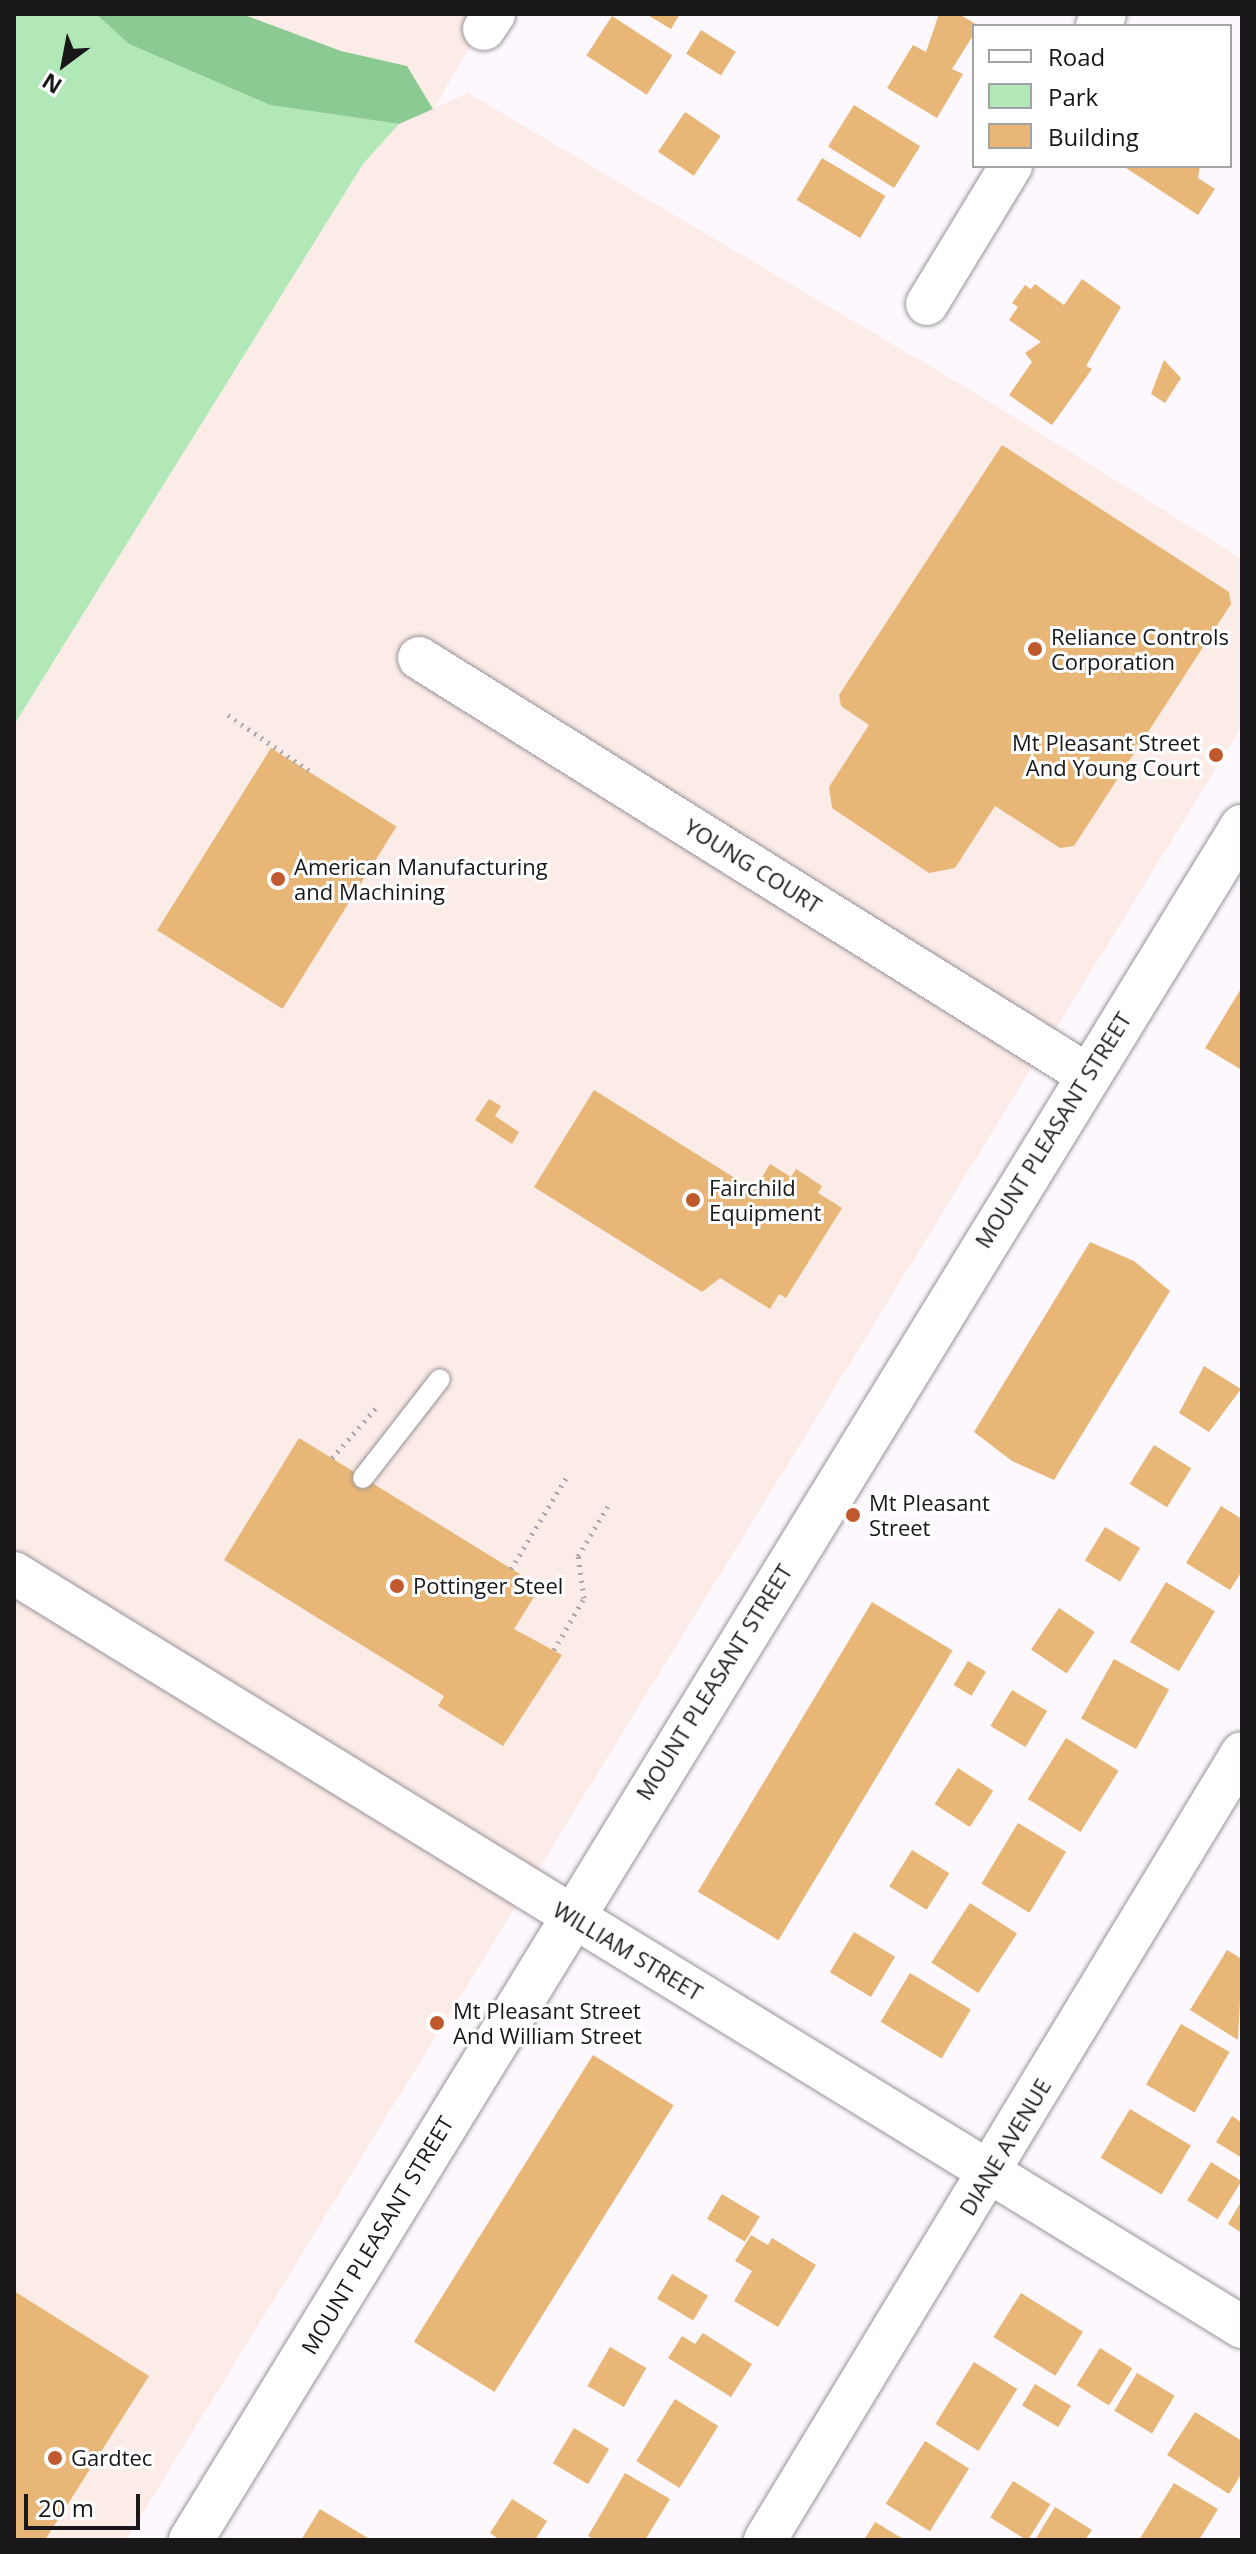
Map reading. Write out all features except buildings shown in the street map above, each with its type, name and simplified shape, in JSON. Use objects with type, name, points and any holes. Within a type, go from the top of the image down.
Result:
[{"type":"street","points":[[927,304],[1010,168]]},
{"type":"street","name":"YOUNG COURT","points":[[419,658],[1086,1074]]},
{"type":"street","name":"MOUNT PLEASANT STREET","points":[[191,2540],[1086,1074],[1242,827]]},
{"type":"street","name":"WILLIAM STREET","points":[[14,1573],[1242,2327]]},
{"type":"street","name":"DIANE AVENUE","points":[[765,2540],[1242,1753]]},
{"type":"lane","points":[[363,1478],[440,1379]]},
{"type":"path","points":[[228,715],[314,774]]},
{"type":"path","points":[[511,1569],[568,1475]]},
{"type":"path","points":[[554,1650],[584,1598],[578,1556],[610,1503]]},
{"type":"shaded area","points":[[14,14],[489,14],[434,108],[468,93],[980,396],[1242,559],[1242,726],[126,2540],[14,2540]]},
{"type":"green space","points":[[14,14],[96,14],[129,44],[270,105],[399,124],[363,164],[14,725]]},
{"type":"green space","points":[[96,14],[242,14],[341,51],[407,66],[433,109],[399,124],[270,105],[129,44]]},
{"type":"place","name":"Reliance Controls Corporation","points":[[1035,649]]},
{"type":"place","name":"Mt Pleasant Street And Young Court","points":[[1216,755]]},
{"type":"place","name":"American Manufacturing and Machining","points":[[278,879]]},
{"type":"place","name":"Fairchild Equipment","points":[[693,1200]]},
{"type":"place","name":"Mt Pleasant Street","points":[[853,1515]]},
{"type":"place","name":"Pottinger Steel","points":[[397,1586]]},
{"type":"place","name":"Mt Pleasant Street And William Street","points":[[437,2023]]},
{"type":"place","name":"Gardtec","points":[[55,2458]]}]
